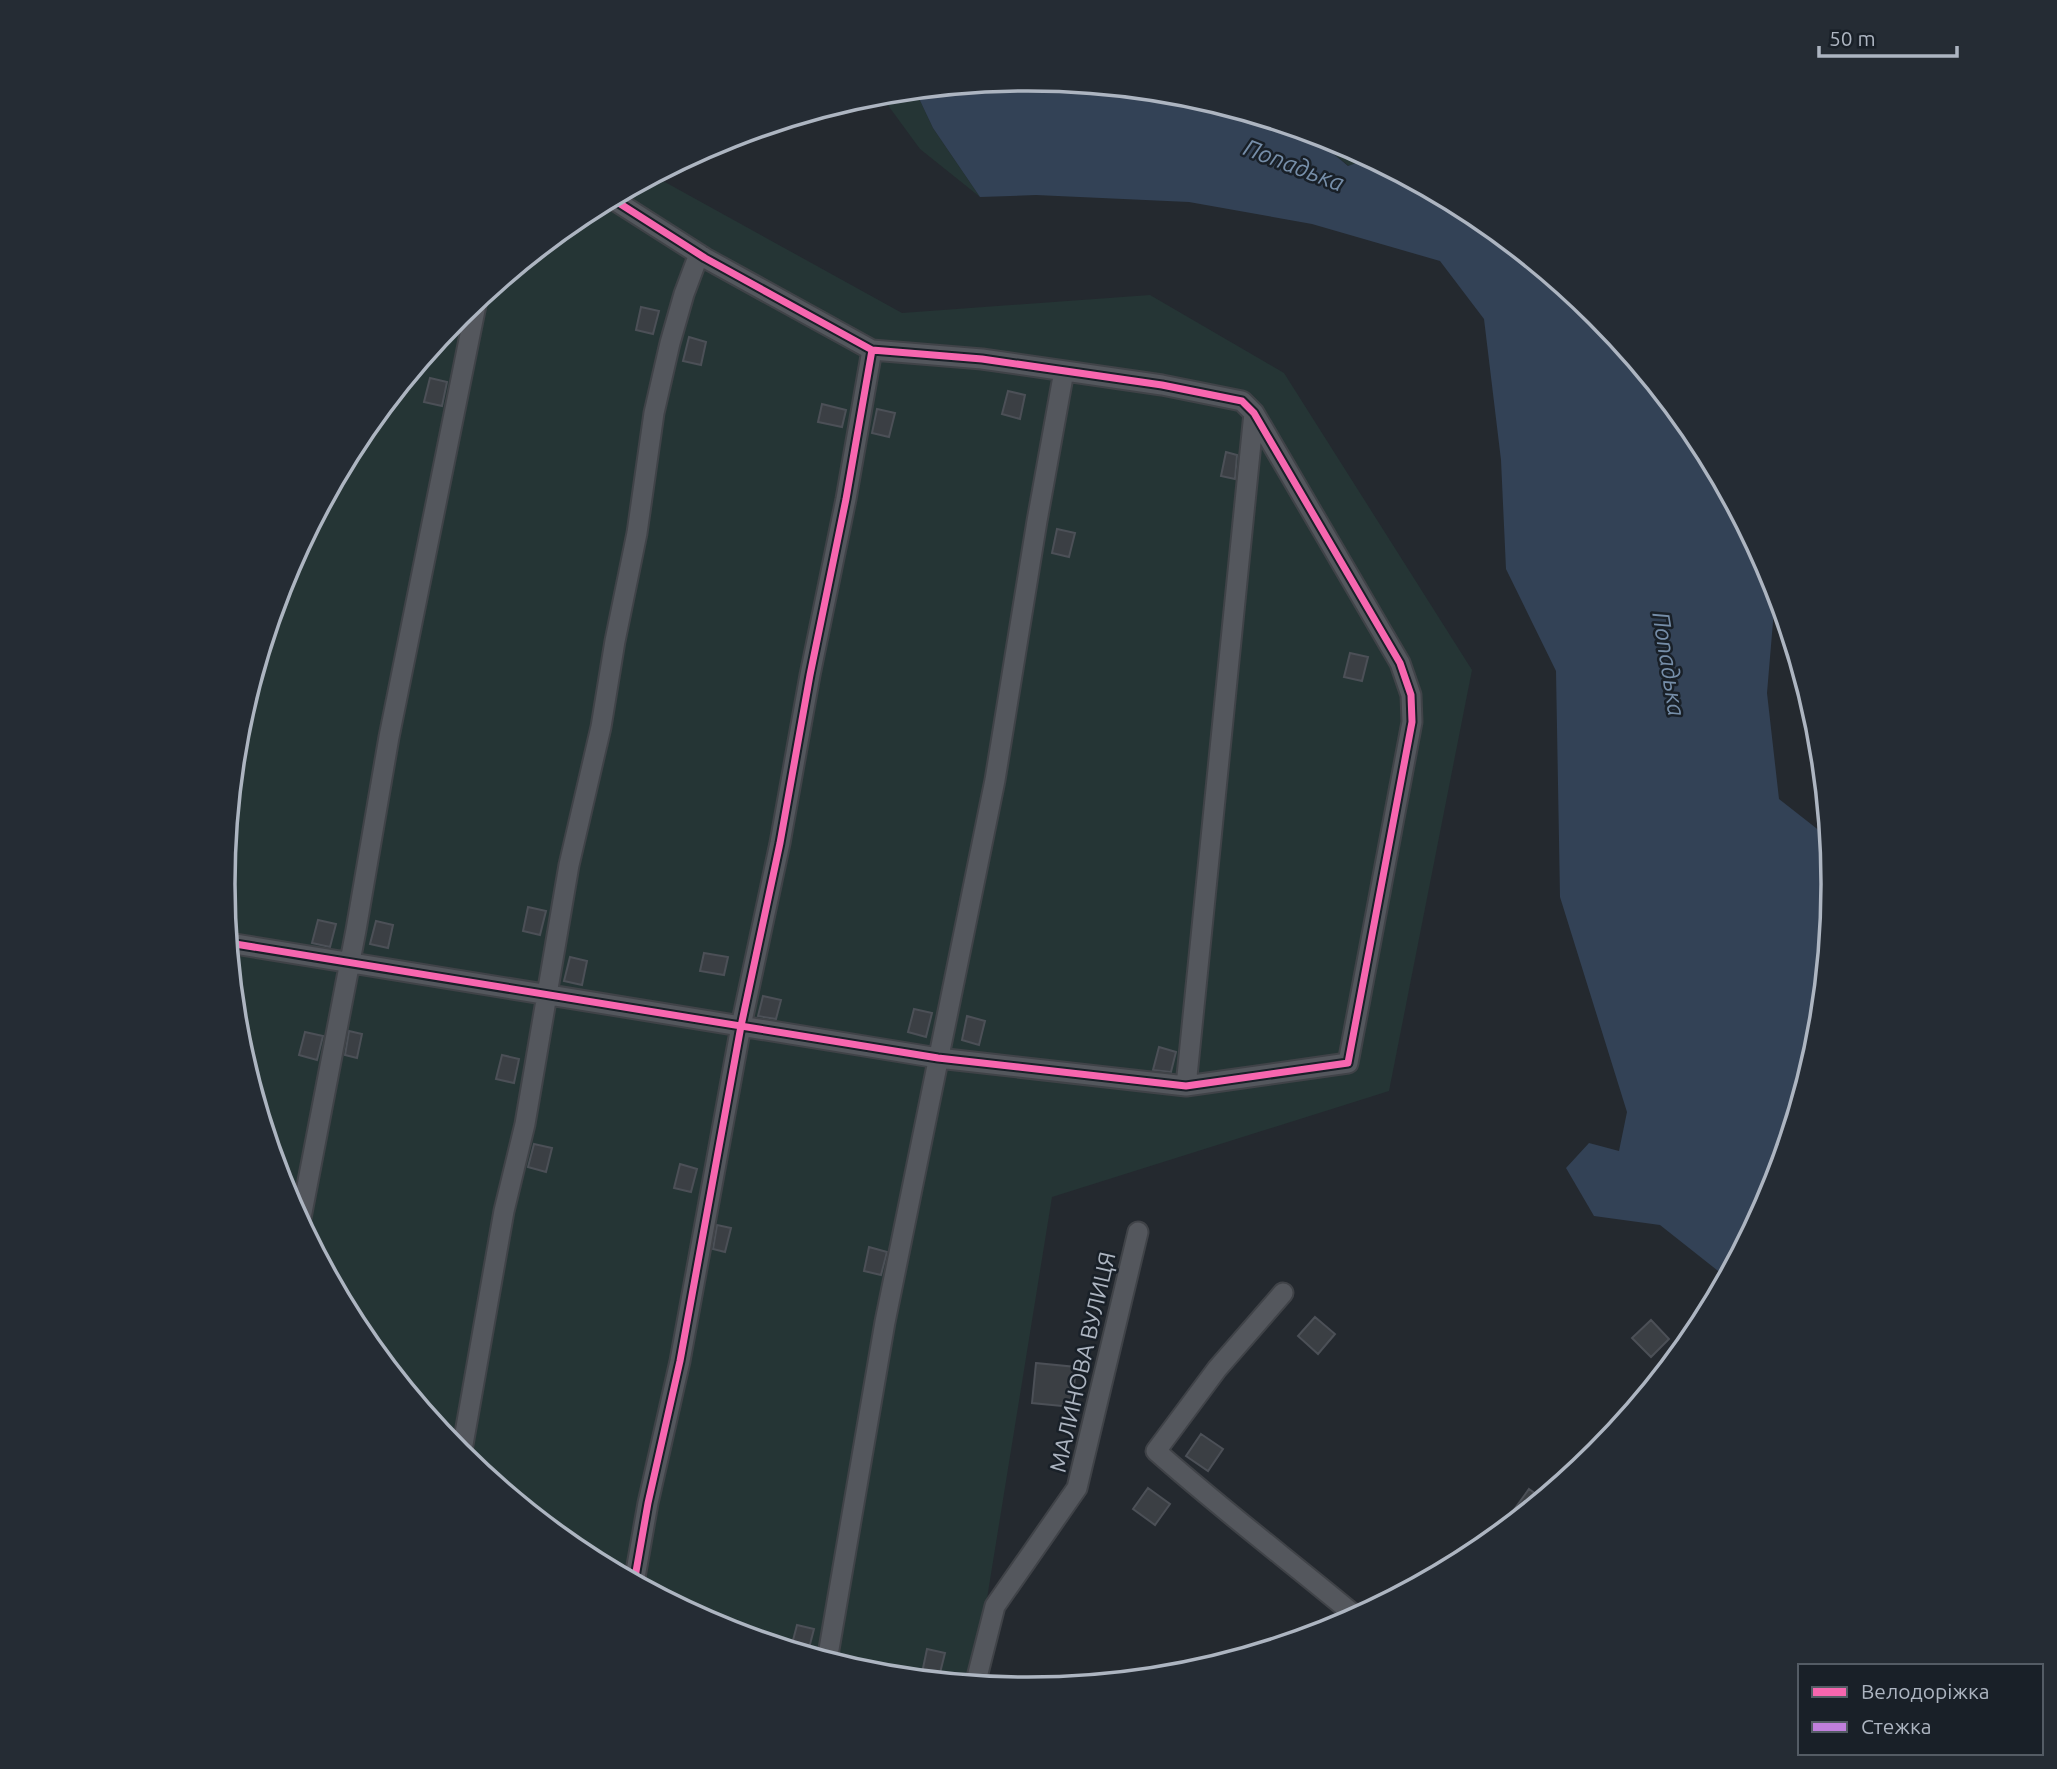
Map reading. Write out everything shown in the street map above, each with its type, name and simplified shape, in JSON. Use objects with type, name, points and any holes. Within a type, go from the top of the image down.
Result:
[{"type":"street","points":[[238,944],[937,1058],[1186,1086],[1348,1063],[1412,722],[1411,695],[1401,663],[1254,413],[1242,401],[1224,396],[982,359],[872,350],[699,254],[621,204]]},
{"type":"street","points":[[463,1442],[504,1211],[525,1124],[569,865],[601,727],[637,533],[654,413],[673,331],[699,254]]},
{"type":"street","points":[[303,1206],[350,963],[394,711],[474,317]]},
{"type":"street","points":[[636,1574],[648,1503],[680,1362],[741,1026],[780,843],[872,350]]},
{"type":"street","points":[[828,1652],[885,1322],[995,780],[1064,371]]},
{"type":"street","points":[[1186,1086],[1254,413]]},
{"type":"street","name":"МАЛИНОВА ВУЛИЦЯ","points":[[977,1676],[995,1606],[1077,1488],[1138,1232]]},
{"type":"street","points":[[1283,1293],[1217,1369],[1156,1451],[1214,1503],[1349,1610]]},
{"type":"shaded area","points":[[919,99],[933,128],[980,197],[920,149],[887,104]]},
{"type":"shaded area","points":[[1328,150],[1357,163],[1349,166]]},
{"type":"shaded area","points":[[663,181],[902,313],[1150,295],[1284,373],[1472,670],[1389,1091],[1052,1197],[974,1676],[874,1663],[773,1636],[725,1618],[632,1572],[545,1514],[467,1446],[399,1368],[341,1281],[295,1188],[277,1140],[250,1039],[242,988],[235,884],[242,781],[250,730],[277,629],[295,581],[341,488],[399,401],[432,361],[467,323],[545,255],[632,197]]},
{"type":"water","name":"Попадька","points":[[1028,91],[1080,93],[1183,106],[1284,133],[1329,150],[1348,166],[1357,163],[1425,197],[1512,255],[1590,323],[1658,401],[1688,444],[1716,488],[1740,534],[1774,612],[1767,693],[1779,799],[1820,831],[1822,884],[1815,988],[1795,1090],[1762,1188],[1720,1273],[1660,1225],[1594,1216],[1566,1168],[1589,1143],[1619,1151],[1627,1112],[1560,897],[1556,671],[1506,569],[1501,460],[1484,319],[1440,261],[1312,224],[1189,202],[1036,195],[980,197],[933,128],[919,99]]},
{"type":"building","points":[[641,307],[659,311],[653,334],[636,330]]},
{"type":"building","points":[[689,337],[706,342],[701,365],[683,361]]},
{"type":"building","points":[[430,378],[447,382],[442,406],[424,402]]},
{"type":"building","points":[[1008,391],[1025,395],[1020,419],[1002,414]]},
{"type":"building","points":[[822,404],[846,410],[842,427],[818,422]]},
{"type":"building","points":[[877,409],[895,413],[889,437],[872,433]]},
{"type":"building","points":[[1226,452],[1237,455],[1235,479],[1221,476]]},
{"type":"building","points":[[1057,529],[1075,533],[1069,557],[1052,553]]},
{"type":"building","points":[[1350,653],[1368,657],[1362,681],[1344,677]]},
{"type":"building","points":[[528,907],[546,911],[540,935],[523,931]]},
{"type":"building","points":[[318,920],[336,924],[330,947],[312,943]]},
{"type":"building","points":[[376,921],[393,925],[388,948],[370,944]]},
{"type":"building","points":[[704,953],[728,957],[724,975],[700,971]]},
{"type":"building","points":[[570,957],[587,961],[582,985],[564,981]]},
{"type":"building","points":[[763,996],[781,1000],[776,1019],[758,1016]]},
{"type":"building","points":[[914,1009],[932,1013],[926,1037],[908,1032]]},
{"type":"building","points":[[967,1016],[985,1021],[979,1045],[962,1040]]},
{"type":"building","points":[[349,1031],[362,1034],[357,1058],[345,1055]]},
{"type":"building","points":[[305,1032],[323,1036],[317,1060],[299,1055]]},
{"type":"building","points":[[1159,1047],[1176,1052],[1171,1072],[1153,1070]]},
{"type":"building","points":[[502,1055],[519,1059],[514,1083],[496,1079]]},
{"type":"building","points":[[534,1144],[552,1148],[546,1172],[528,1167]]},
{"type":"building","points":[[680,1164],[697,1169],[691,1192],[674,1188]]},
{"type":"building","points":[[717,1225],[731,1228],[725,1252],[713,1249]]},
{"type":"building","points":[[869,1247],[887,1252],[881,1275],[864,1271]]},
{"type":"building","points":[[1315,1317],[1335,1334],[1318,1354],[1298,1336]]},
{"type":"building","points":[[1651,1320],[1669,1339],[1651,1357],[1632,1338]]},
{"type":"building","points":[[1036,1363],[1076,1367],[1072,1407],[1032,1403]]},
{"type":"building","points":[[1201,1434],[1223,1449],[1208,1471],[1186,1456]]},
{"type":"building","points":[[1148,1488],[1170,1504],[1155,1525],[1133,1509]]},
{"type":"building","points":[[1529,1489],[1536,1494],[1512,1514],[1510,1516]]},
{"type":"building","points":[[797,1625],[814,1629],[809,1647],[793,1642]]},
{"type":"building","points":[[927,1649],[945,1653],[940,1672],[922,1671]]},
{"type":"cycle path","points":[[621,204],[705,258],[872,350],[780,843],[741,1026],[680,1361],[648,1503],[636,1574]]},
{"type":"cycle path","points":[[238,944],[938,1058],[1186,1086],[1348,1063],[1412,722],[1411,695],[1400,663],[1254,413],[1242,401],[1162,385],[982,359],[872,350]]}]
